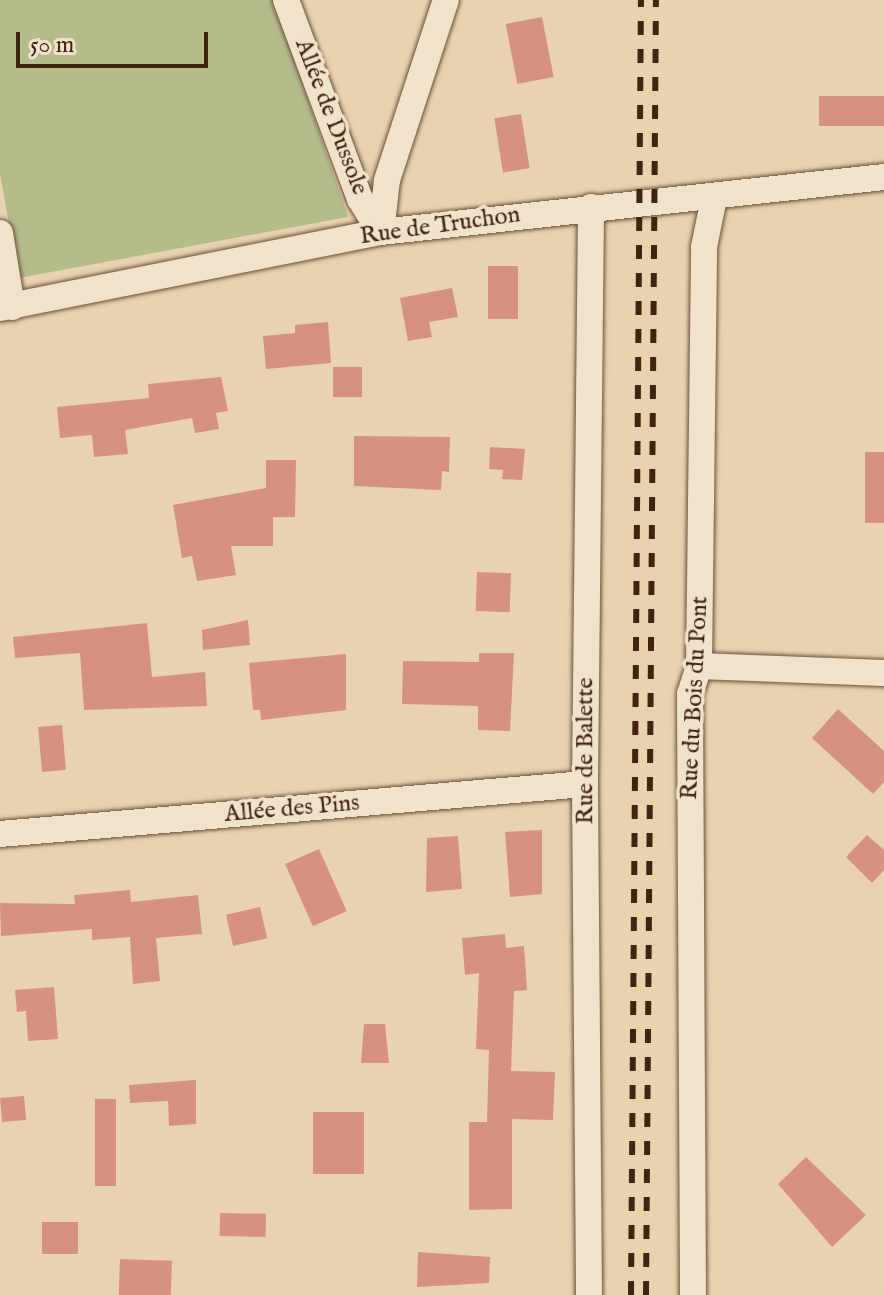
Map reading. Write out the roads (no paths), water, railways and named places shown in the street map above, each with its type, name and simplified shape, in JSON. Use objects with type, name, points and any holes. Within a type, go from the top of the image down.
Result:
[{"type":"street","name":"Allée de Dussole","points":[[286,0],[360,199],[381,232]]},
{"type":"street","points":[[381,232],[387,180],[446,0]]},
{"type":"street","name":"Rue de Truchon","points":[[6,307],[381,232],[884,177]]},
{"type":"street","name":"Rue du Bois du Pont","points":[[693,1295],[690,710],[699,666],[704,247],[714,198]]},
{"type":"street","name":"Rue de Balette","points":[[589,1295],[585,784],[591,207]]},
{"type":"street","points":[[0,233],[6,307]]},
{"type":"street","points":[[699,666],[884,673]]},
{"type":"street","name":"Allée des Pins","points":[[0,834],[585,784]]},
{"type":"railway","points":[[631,1295],[641,0]]},
{"type":"railway","points":[[646,1295],[656,0]]}]
